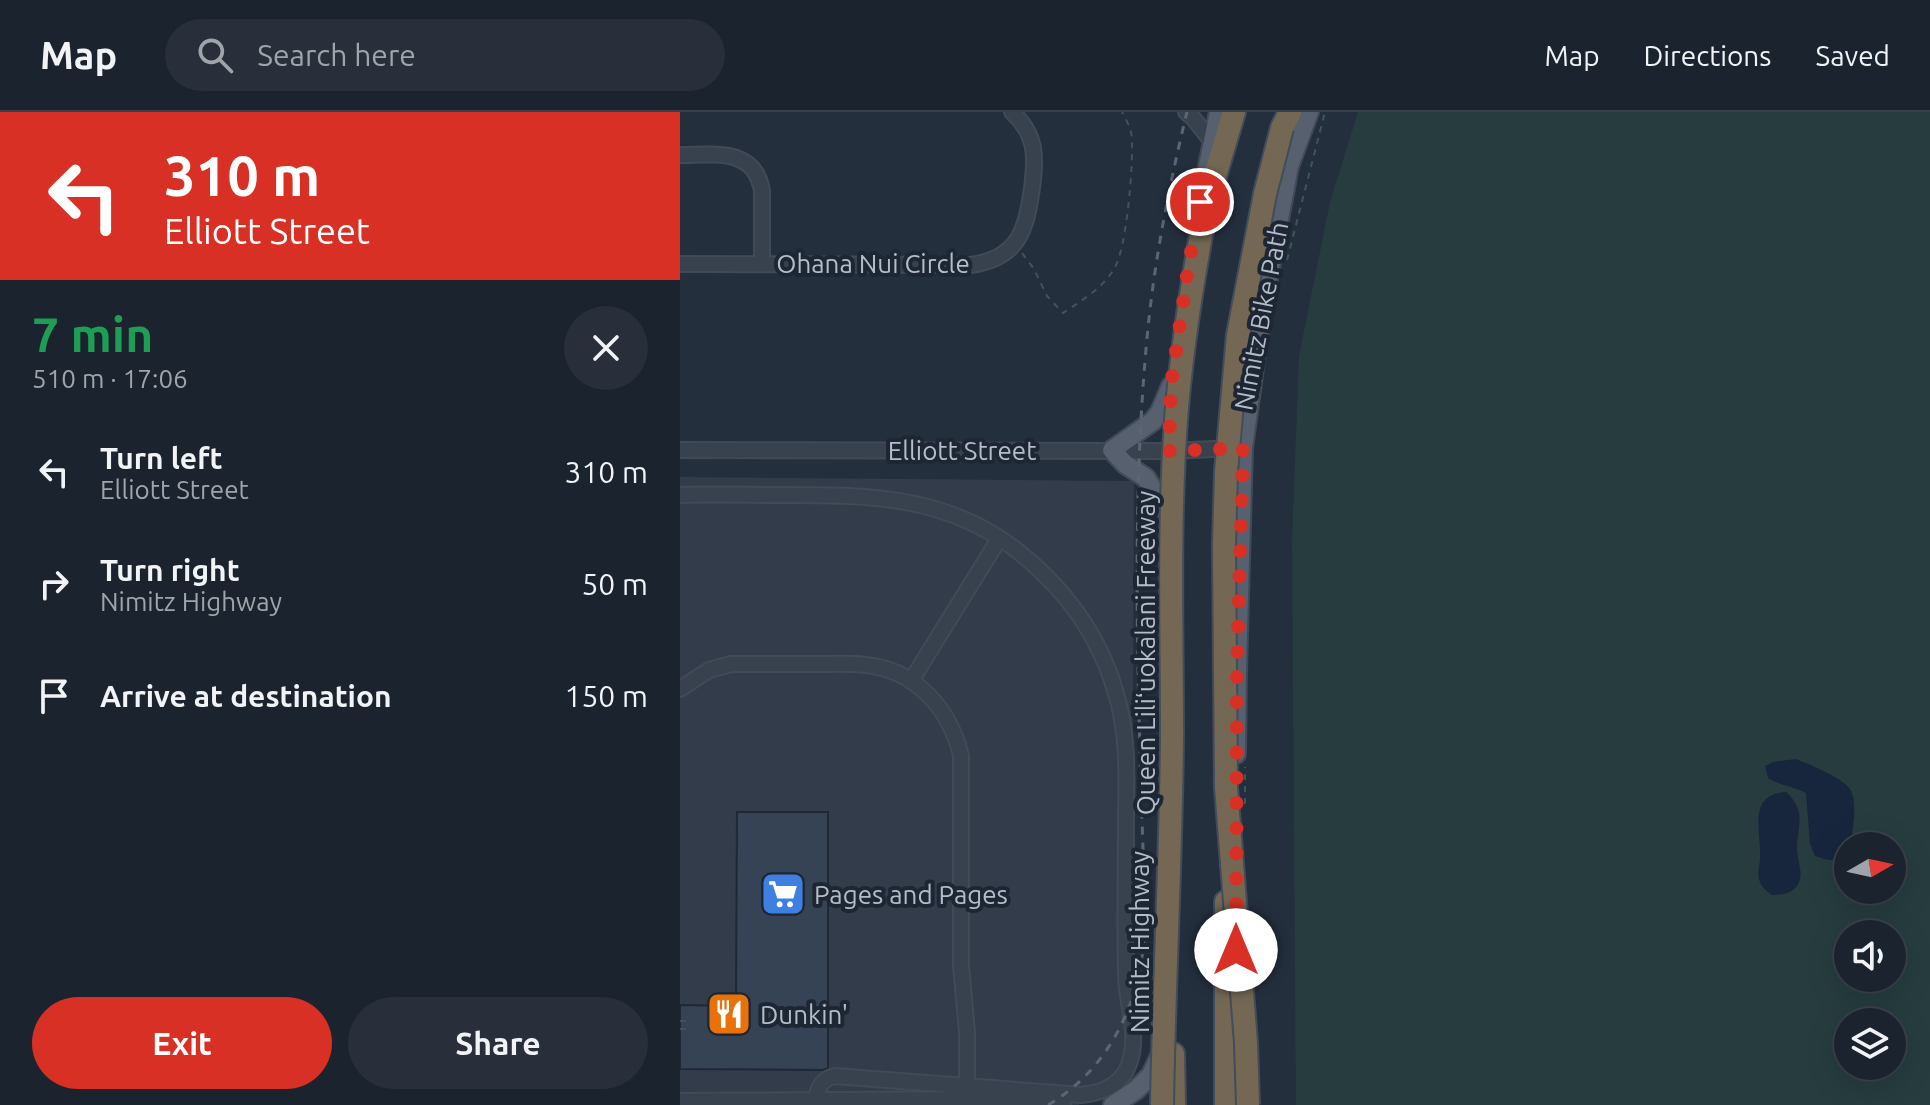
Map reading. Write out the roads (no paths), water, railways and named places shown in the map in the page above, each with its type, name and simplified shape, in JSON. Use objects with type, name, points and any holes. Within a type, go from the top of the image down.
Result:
[{"type":"highway","points":[[1207,203],[1227,112]]},
{"type":"highway","name":"Queen Liliʻuokalani Freeway","points":[[1174,1105],[1171,529],[1177,408],[1194,270],[1207,203],[1234,112]]},
{"type":"highway","points":[[1226,1105],[1224,545],[1230,405],[1250,266],[1265,194],[1287,117]]},
{"type":"highway","points":[[1164,1105],[1172,737]]},
{"type":"highway","points":[[1226,787],[1248,1105]]},
{"type":"main road","name":"Nimitz Highway","points":[[1164,1105],[1165,509],[1171,386],[1188,269],[1219,112]]},
{"type":"main road","points":[[1235,1105],[1237,686],[1243,448],[1261,316],[1289,166],[1309,112]]},
{"type":"main road","points":[[1165,509],[1146,478],[1125,464],[1112,450],[1153,421],[1171,386]]},
{"type":"main road","points":[[1113,1105],[1136,1090],[1151,1075],[1166,1042]]},
{"type":"street","name":"Ohana Nui Circle","points":[[680,264],[971,265],[990,261],[1013,244],[1027,219],[1035,163],[1030,137],[1012,112]]},
{"type":"street","points":[[1186,112],[1213,143]]},
{"type":"street","points":[[680,155],[735,156],[754,170],[762,191],[762,264]]},
{"type":"street","name":"Elliott Street","points":[[680,450],[1169,451],[1243,448]]},
{"type":"street","points":[[680,495],[852,495],[892,499],[930,508],[970,523],[1013,547],[1041,570],[1066,598],[1084,622],[1106,664],[1121,709],[1127,751],[1126,976],[1133,1037],[1125,1072],[1112,1087],[1081,1095],[835,1076],[822,1081],[817,1094]]},
{"type":"street","points":[[911,681],[999,539]]},
{"type":"street","points":[[680,689],[709,670],[731,664],[867,665],[892,671],[911,681],[928,693],[944,712],[961,756],[961,966],[967,1032],[967,1087]]},
{"type":"street","points":[[680,1101],[934,1103],[982,1099],[1056,1102],[1063,1105]]},
{"type":"railway","points":[[1048,1105],[1091,1070],[1121,1026],[1139,974],[1143,947],[1145,919],[1137,628],[1138,483],[1150,310],[1168,196],[1187,112]]},
{"type":"place","name":"Pages and Pages","points":[[783,894]]},
{"type":"place","name":"Dunkin'","points":[[729,1014]]}]
